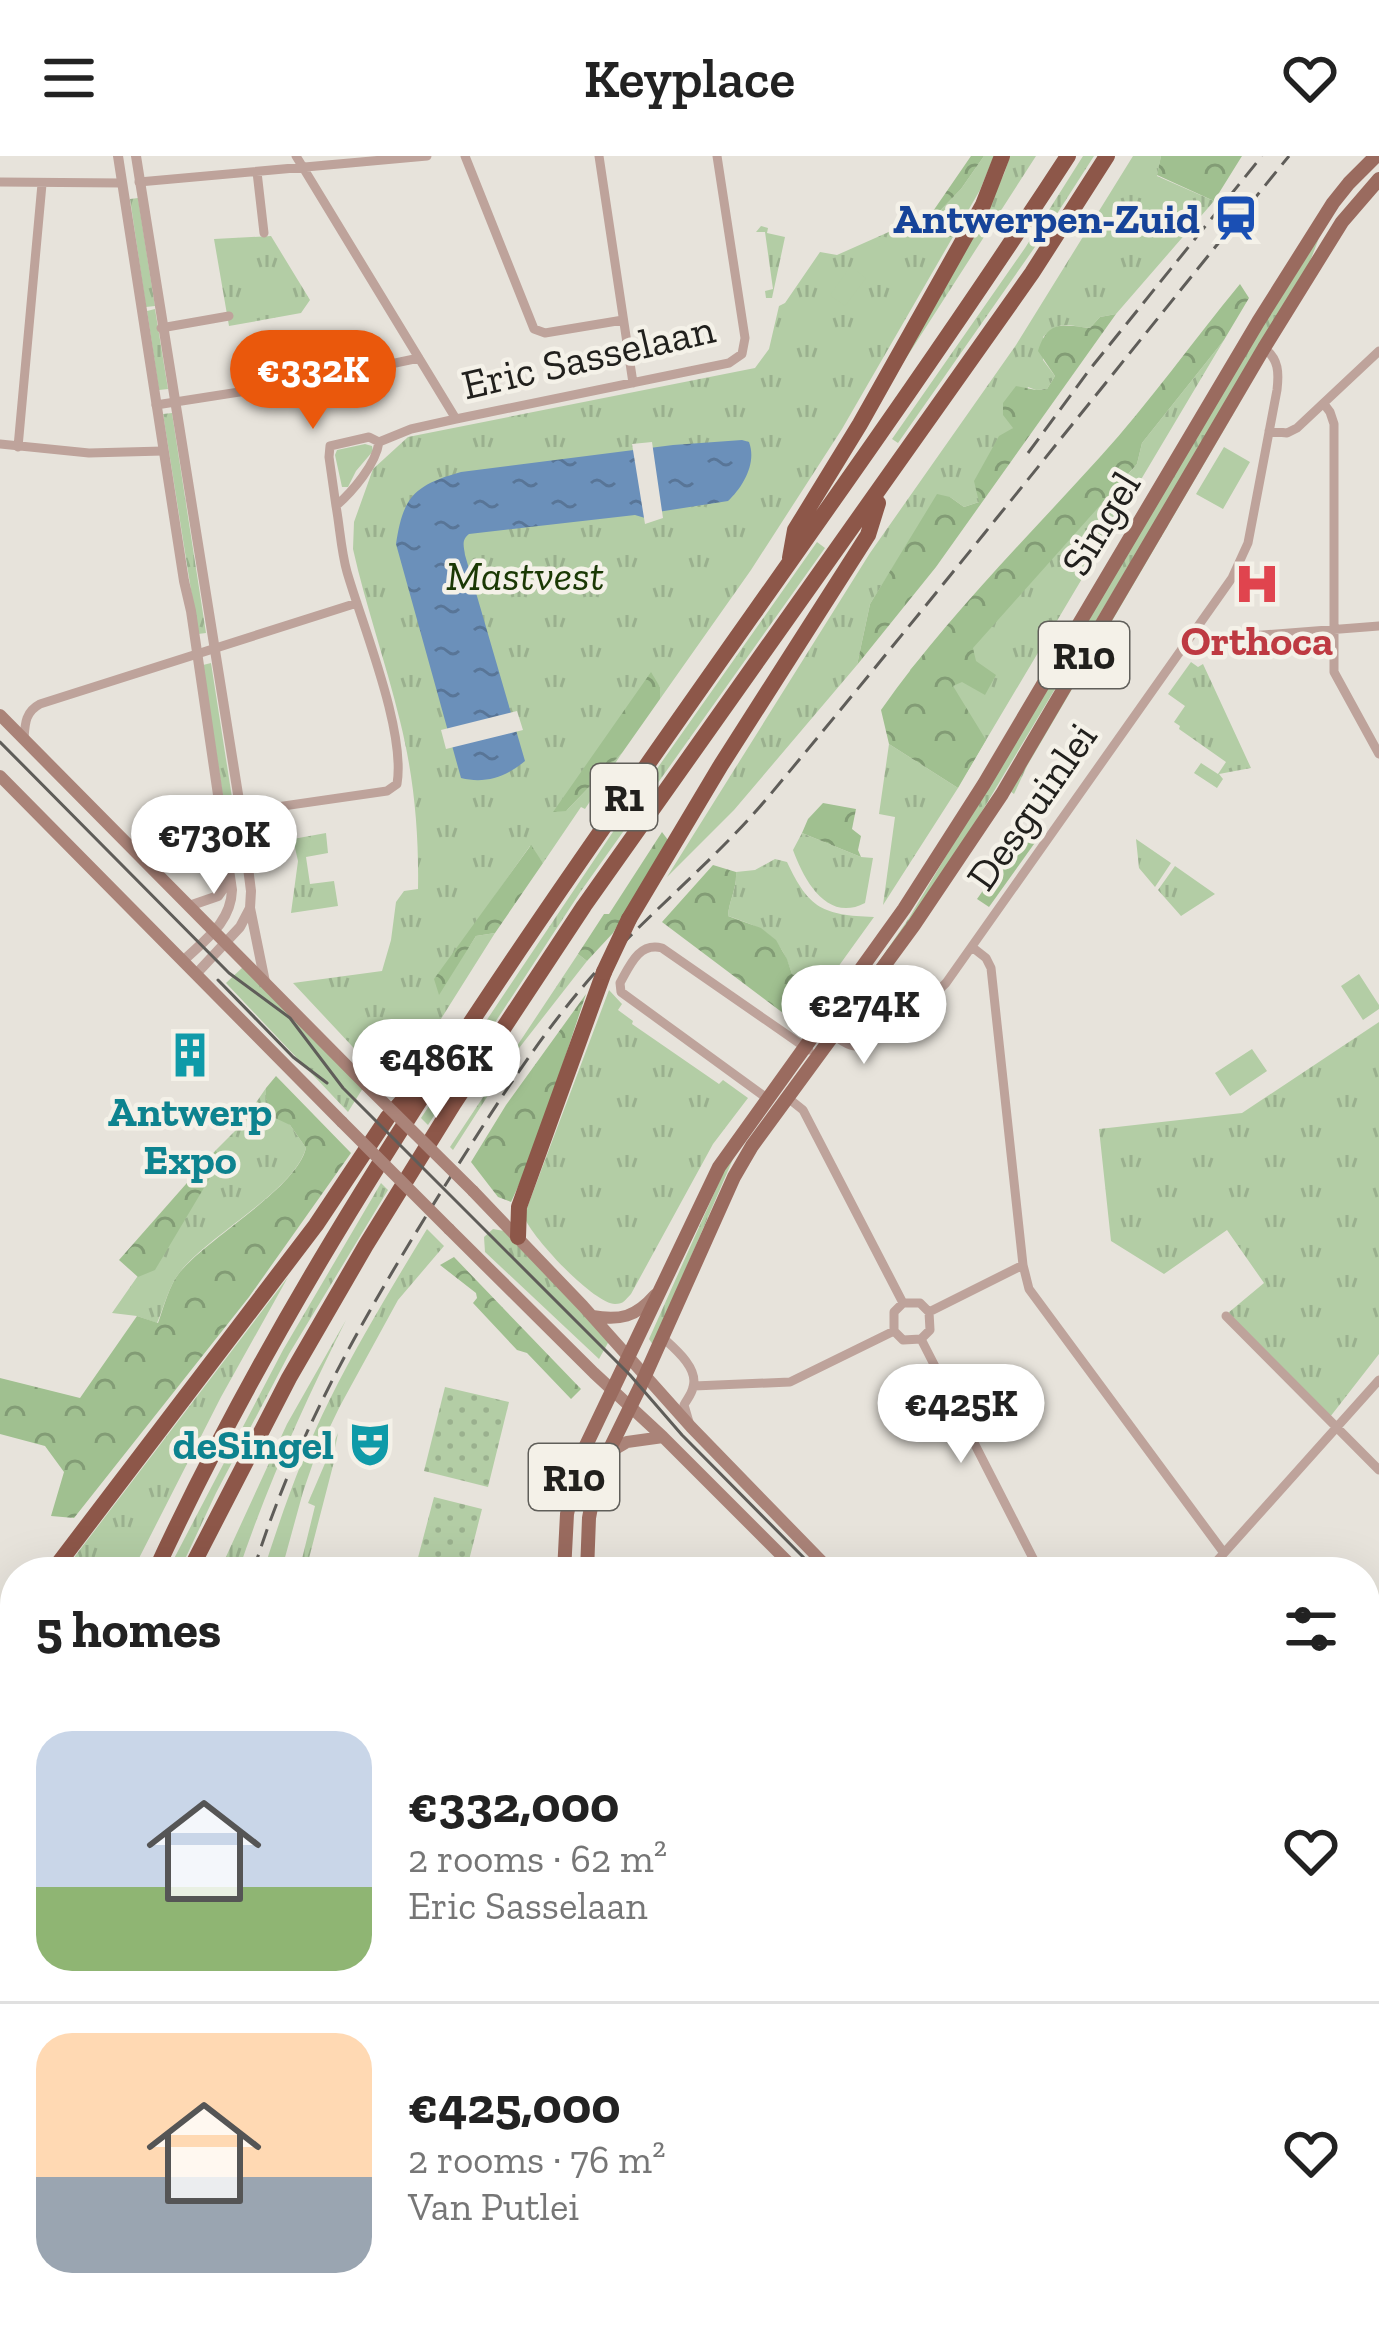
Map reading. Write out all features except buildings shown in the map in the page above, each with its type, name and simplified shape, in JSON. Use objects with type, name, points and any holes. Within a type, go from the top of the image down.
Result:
[{"type":"highway","points":[[789,565],[795,530],[982,205],[1002,156]]},
{"type":"highway","name":"R1","points":[[162,1557],[232,1417],[335,1234],[464,1031],[1068,156]]},
{"type":"highway","name":"R1","points":[[197,1557],[289,1378],[444,1119],[584,906],[883,487],[1107,156]]},
{"type":"highway","points":[[518,1237],[517,1216],[525,1189],[604,972],[629,919],[868,535],[883,487]]},
{"type":"highway","points":[[63,1557],[316,1226],[388,1117],[464,1031]]},
{"type":"highway","points":[[150,1557],[205,1447],[232,1417]]},
{"type":"main road","name":"Singel","points":[[828,1031],[984,784],[1258,322],[1342,192],[1376,156]]},
{"type":"main road","name":"Singel","points":[[828,1031],[953,868],[1002,794],[1264,348],[1342,222],[1379,178]]},
{"type":"main road","points":[[0,715],[518,1237],[817,1557]]},
{"type":"main road","points":[[0,776],[449,1229],[783,1557]]},
{"type":"main road","name":"R10","points":[[587,1557],[592,1495],[605,1457],[734,1177],[828,1031]]},
{"type":"main road","name":"R10","points":[[565,1557],[567,1514],[580,1458],[656,1294],[719,1167],[768,1099],[813,1052]]},
{"type":"main road","points":[[592,1316],[626,1318],[656,1294]]},
{"type":"main road","points":[[605,1457],[628,1442],[663,1437]]},
{"type":"street","points":[[118,156],[232,897],[229,911],[214,931],[184,960]]},
{"type":"street","points":[[136,156],[265,983]]},
{"type":"street","points":[[296,156],[456,419]]},
{"type":"street","points":[[140,182],[345,159],[427,156]]},
{"type":"street","points":[[466,156],[534,329],[545,333],[623,320]]},
{"type":"street","points":[[598,156],[633,383]]},
{"type":"street","name":"Eric Sasselaan","points":[[241,813],[387,791],[397,784],[400,766],[394,730],[345,565],[330,446],[369,437],[379,442],[411,429],[729,363],[742,354],[745,338],[717,156]]},
{"type":"street","points":[[256,172],[264,232]]},
{"type":"street","points":[[0,182],[122,183]]},
{"type":"street","points":[[18,447],[42,184]]},
{"type":"street","points":[[161,328],[230,316]]},
{"type":"street","name":"Desguinlei","points":[[828,1031],[851,1045],[864,1044],[933,996],[1196,631],[1245,555],[1278,375],[1273,355],[1264,348]]},
{"type":"street","points":[[1269,431],[1292,432],[1379,351]]},
{"type":"street","points":[[156,405],[419,358]]},
{"type":"street","points":[[1324,404],[1334,418],[1334,672],[1379,754]]},
{"type":"street","points":[[336,506],[354,490],[377,455],[379,442]]},
{"type":"street","points":[[0,445],[89,453],[164,451]]},
{"type":"street","points":[[24,740],[26,719],[40,704],[357,604]]},
{"type":"street","points":[[1196,631],[1212,639],[1379,626]]},
{"type":"street","points":[[221,815],[241,813]]},
{"type":"street","points":[[189,906],[218,896],[230,878]]},
{"type":"street","points":[[196,973],[240,927],[250,908]]},
{"type":"street","points":[[972,947],[992,968],[1029,1289],[1225,1552]]},
{"type":"street","points":[[768,1099],[621,992],[620,983],[643,949],[662,948],[813,1052]]},
{"type":"street","points":[[788,1098],[803,1110],[903,1304]]},
{"type":"street","points":[[929,1312],[1023,1265]]},
{"type":"street","points":[[903,1304],[920,1304],[929,1312],[931,1324],[921,1339]]},
{"type":"street","points":[[903,1304],[892,1318],[894,1331],[903,1340],[921,1339]]},
{"type":"street","points":[[1226,1316],[1379,1470]]},
{"type":"street","points":[[694,1386],[790,1382],[894,1331]]},
{"type":"street","points":[[662,1337],[685,1361],[694,1386],[684,1406],[691,1427]]},
{"type":"street","points":[[921,1339],[1032,1557]]},
{"type":"street","points":[[1220,1557],[1379,1379]]},
{"type":"green space","points":[[971,156],[984,156],[931,220],[929,217]]},
{"type":"green space","name":"Mastvest","points":[[984,156],[994,156],[980,190],[842,429],[660,699],[660,687],[654,680],[566,811],[622,753],[585,809],[581,807],[543,863],[530,846],[496,894],[467,950],[476,936],[495,933],[395,1092],[293,983],[382,971],[396,902],[404,891],[418,889],[409,763],[353,549],[354,522],[373,469],[408,437],[755,368],[769,349],[779,306],[820,252],[837,255],[900,227],[907,232],[932,219]]},
{"type":"green space","points":[[1010,156],[1036,156],[892,380],[972,238]]},
{"type":"green space","points":[[1083,156],[1094,156],[898,443],[892,439]]},
{"type":"green space","points":[[1133,156],[1161,156],[1157,176],[1214,201],[1116,314],[1100,317],[1090,328],[1060,326],[1043,337],[1043,360],[1055,376],[1047,389],[1028,387],[979,502],[964,507],[950,497],[922,521],[870,604],[857,665],[734,810],[667,877],[870,553],[1016,345]]},
{"type":"green space","points":[[1161,156],[1242,156],[1214,201],[1157,175]]},
{"type":"green space","points":[[138,198],[155,306],[146,307],[130,199]]},
{"type":"green space","points":[[761,226],[768,228],[767,233],[785,237],[772,298],[766,298],[765,291],[773,289],[765,232],[756,232]]},
{"type":"green space","points":[[271,236],[310,300],[301,313],[229,326],[214,239]]},
{"type":"green space","points":[[1319,238],[1309,264],[972,828],[844,1012],[909,918]]},
{"type":"green space","points":[[851,266],[866,278],[845,306],[830,295]]},
{"type":"green space","points":[[1240,284],[1249,298],[1224,340],[1142,443],[1137,464],[973,648],[976,661],[996,675],[985,695],[962,682],[953,686],[986,740],[958,788],[889,744],[881,710],[906,676],[1118,436]]},
{"type":"green space","points":[[155,309],[168,389],[159,390],[147,311]]},
{"type":"green space","points":[[1116,314],[936,567],[857,665],[870,604],[937,494],[964,507],[979,502],[974,481],[999,436],[1013,428],[1003,415],[1003,403],[1016,386],[1047,389],[1055,376],[1038,351],[1047,333],[1064,326],[1090,328],[1100,317]]},
{"type":"green space","points":[[1224,340],[967,772],[910,670],[1028,537],[1102,504],[1137,464],[1142,443]]},
{"type":"green space","points":[[1262,365],[1027,766],[1014,794],[1010,791]]},
{"type":"green space","points":[[172,413],[206,633],[198,634],[163,414]]},
{"type":"green space","points":[[365,444],[373,451],[348,487],[342,487],[337,450]]},
{"type":"green space","points":[[1224,447],[1250,462],[1223,509],[1196,494]]},
{"type":"green space","points":[[817,542],[825,548],[581,891],[428,1125],[421,1118],[625,814]]},
{"type":"green space","points":[[1191,662],[1198,667],[1203,664],[1251,768],[1219,774],[1223,779],[1217,788],[1194,773],[1201,763],[1218,774],[1226,762],[1179,729],[1174,722],[1185,706],[1168,694]]},
{"type":"green space","points":[[211,663],[233,804],[224,804],[203,665]]},
{"type":"green space","points":[[651,672],[660,687],[660,699],[622,753],[566,811],[553,812]]},
{"type":"green space","points":[[889,744],[958,788],[883,905],[895,817],[879,814]]},
{"type":"green space","points":[[823,803],[856,809],[852,829],[861,836],[861,857],[802,833]]},
{"type":"green space","points":[[1032,821],[1044,830],[989,907],[977,899]]},
{"type":"green space","points":[[662,832],[668,840],[613,933],[587,961],[578,954]]},
{"type":"green space","points":[[326,833],[328,853],[306,857],[310,884],[334,881],[338,906],[291,913],[298,861],[293,839]]},
{"type":"green space","points":[[802,833],[873,858],[865,903],[839,907],[819,895],[793,850]]},
{"type":"green space","points":[[1136,839],[1171,863],[1155,887],[1139,868]]},
{"type":"green space","points":[[531,845],[543,863],[495,933],[476,936],[439,995],[434,979]]},
{"type":"green space","points":[[775,859],[787,862],[803,890],[820,906],[874,917],[820,992],[792,974],[769,935],[728,916],[736,872],[755,870]]},
{"type":"green space","points":[[713,865],[736,872],[728,916],[761,928],[776,940],[792,974],[820,992],[809,1008],[794,998],[783,1013],[662,922]]},
{"type":"green space","points":[[1175,866],[1215,894],[1181,916],[1158,890]]},
{"type":"green space","points":[[578,954],[587,961],[516,1052],[453,1150],[450,1147]]},
{"type":"green space","points":[[243,967],[363,1088],[348,1112],[226,983]]},
{"type":"green space","points":[[1359,974],[1379,1005],[1363,1020],[1341,986]]},
{"type":"green space","points":[[609,990],[622,1004],[618,1010],[632,1024],[719,1084],[723,1080],[748,1098],[713,1144],[631,1294],[615,1304],[593,1293],[564,1268],[524,1216]]},
{"type":"green space","points":[[884,991],[903,1006],[855,1032]]},
{"type":"green space","points":[[586,994],[533,1154],[511,1202],[498,1197],[471,1162]]},
{"type":"green space","points":[[1379,1022],[1379,1354],[1330,1417],[1228,1313],[1264,1283],[1227,1230],[1164,1274],[1111,1241],[1099,1129],[1242,1113]]},
{"type":"green space","points":[[1252,1049],[1267,1071],[1230,1096],[1215,1073]]},
{"type":"green space","points":[[276,1076],[351,1153],[249,1297],[74,1518],[51,1516],[64,1472],[45,1446],[0,1434],[0,1378],[80,1398],[137,1316],[158,1323],[180,1272],[270,1196],[299,1164],[306,1148],[290,1125],[273,1117],[266,1099],[266,1088]]},
{"type":"green space","points":[[266,1088],[266,1099],[306,1148],[298,1164],[269,1196],[180,1272],[157,1323],[112,1313],[220,1158],[216,1150],[240,1126]]},
{"type":"green space","points":[[216,1150],[220,1158],[214,1171],[155,1270],[138,1277],[119,1260]]},
{"type":"green space","points":[[736,1152],[653,1345],[649,1339]]},
{"type":"green space","points":[[381,1183],[388,1190],[289,1354],[186,1557],[175,1557],[283,1350]]},
{"type":"green space","points":[[427,1229],[444,1246],[398,1300],[340,1406],[314,1460],[285,1557],[268,1557],[320,1420],[364,1334]]},
{"type":"green space","points":[[493,1229],[504,1231],[609,1341],[599,1359],[485,1252],[484,1237]]},
{"type":"green space","points":[[454,1257],[581,1389],[571,1399],[473,1303],[476,1293],[440,1265]]},
{"type":"green space","points":[[288,1277],[140,1557],[74,1557]]},
{"type":"green space","points":[[346,1320],[288,1444],[244,1557],[226,1557],[287,1424]]},
{"type":"green space","points":[[445,1387],[509,1402],[488,1487],[424,1471]]},
{"type":"green space","points":[[338,1433],[309,1557],[302,1557],[315,1506],[308,1503]]},
{"type":"green space","points":[[434,1497],[482,1509],[470,1557],[418,1557]]},
{"type":"water","points":[[749,442],[750,466],[728,501],[645,514],[645,518],[635,515],[466,536],[465,555],[525,761],[495,778],[461,778],[396,544],[403,514],[414,495],[432,482],[461,472]]},
{"type":"pier","points":[[652,442],[663,518],[645,524],[632,444]]},
{"type":"pier","points":[[517,711],[523,730],[446,749],[441,730]]},
{"type":"tram line","points":[[0,742],[229,973],[290,1018],[343,1088],[630,1375],[682,1435],[803,1557]]},
{"type":"tram line","points":[[218,980],[293,1057],[327,1083]]},
{"type":"railway","points":[[1028,453],[1262,156]]},
{"type":"railway","points":[[258,1557],[290,1470],[362,1324],[446,1184],[548,1031],[608,959],[769,796],[1289,156]]},
{"type":"place","name":"Antwerpen-Zuid","points":[[1236,218]]},
{"type":"place","name":"Orthoca","points":[[1257,584]]},
{"type":"place","name":"Antwerp Expo","points":[[190,1055]]},
{"type":"place","name":"deSingel","points":[[370,1444]]}]
